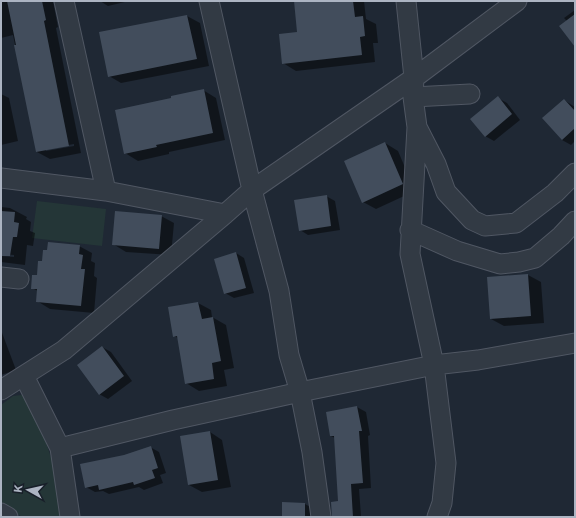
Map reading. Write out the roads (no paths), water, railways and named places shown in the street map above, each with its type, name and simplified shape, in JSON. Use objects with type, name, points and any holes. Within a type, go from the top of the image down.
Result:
[{"type":"street","points":[[64,1],[106,191]]},
{"type":"street","points":[[209,1],[252,190],[279,291],[289,355],[300,392],[312,452],[321,517]]},
{"type":"street","points":[[406,1],[414,78],[413,97],[417,127],[410,230],[410,254],[434,365],[446,463],[442,512]]},
{"type":"street","points":[[1,390],[64,350],[252,190],[414,78],[517,1]]},
{"type":"street","points":[[413,97],[470,94]]},
{"type":"street","points":[[417,127],[436,164],[446,192],[472,220],[485,226],[516,223],[555,194],[575,173]]},
{"type":"street","points":[[1,178],[106,191],[225,214]]},
{"type":"street","points":[[410,230],[457,251],[500,264],[519,262],[535,258],[575,221]]},
{"type":"street","points":[[1,277],[20,279]]},
{"type":"street","points":[[60,448],[174,420],[300,392],[434,365],[478,360],[575,344]]},
{"type":"street","points":[[24,376],[60,448],[70,517]]},
{"type":"street","points":[[1,513],[8,517]]}]
